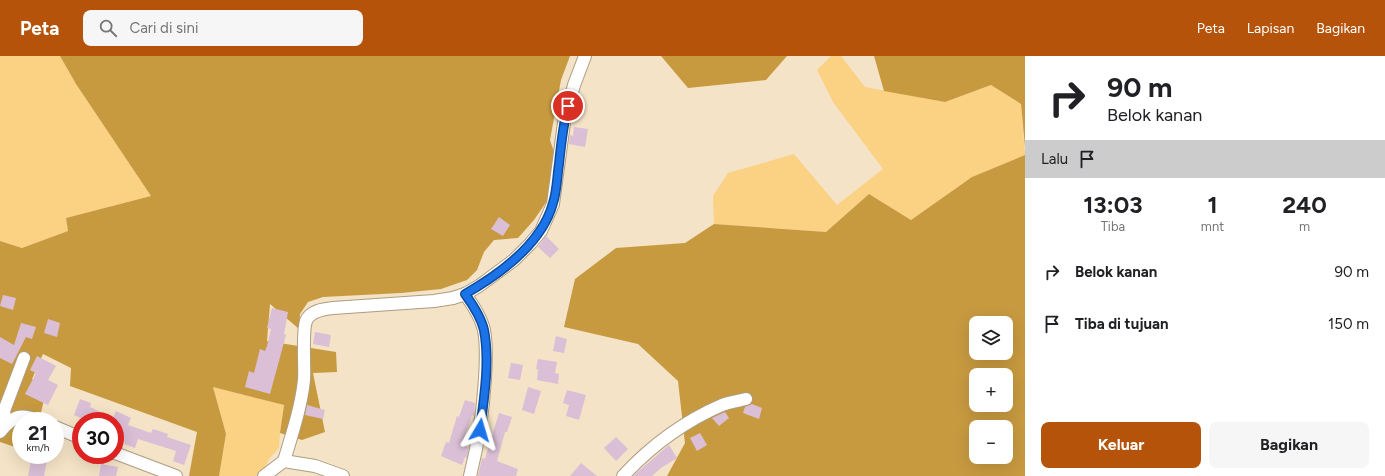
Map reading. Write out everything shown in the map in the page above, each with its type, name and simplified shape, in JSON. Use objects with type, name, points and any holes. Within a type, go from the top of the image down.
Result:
[{"type":"street","points":[[264,476],[284,461],[301,399],[305,357],[305,327],[311,314],[321,310],[333,308],[434,301],[453,298],[465,294],[479,286],[514,260],[537,235],[547,219],[553,204],[561,141],[568,106],[585,56]]},
{"type":"street","points":[[465,294],[476,311],[484,329],[486,358],[479,442],[470,476]]},
{"type":"street","points":[[3,428],[4,411],[24,358]]},
{"type":"street","points":[[623,476],[648,451],[685,425],[722,405],[746,398]]},
{"type":"street","points":[[3,428],[12,419]]},
{"type":"street","points":[[124,456],[176,476]]},
{"type":"street","points":[[284,461],[316,466],[343,476]]},
{"type":"shaded area","points":[[0,56],[60,56],[76,84],[151,196],[66,218],[68,231],[22,248],[0,241]]},
{"type":"shaded area","points":[[60,56],[570,56],[561,80],[550,140],[555,155],[556,175],[547,201],[534,220],[518,238],[494,240],[484,252],[477,270],[467,280],[441,289],[401,293],[323,297],[308,302],[300,314],[299,329],[270,304],[267,341],[336,352],[337,372],[313,373],[325,432],[302,440],[280,433],[284,405],[213,387],[226,434],[219,476],[189,476],[197,432],[70,386],[71,368],[43,354],[32,379],[47,387],[41,412],[12,412],[12,446],[0,442],[0,241],[22,248],[68,231],[66,218],[151,196],[76,84]]},
{"type":"shaded area","points":[[661,56],[787,56],[766,80],[688,88]]},
{"type":"shaded area","points":[[831,56],[841,56],[865,87],[945,102],[991,85],[1021,104],[1025,155],[972,177],[911,220],[869,194],[826,232],[714,224],[713,196],[728,173],[794,154],[837,205],[883,169],[833,102],[817,70]]},
{"type":"shaded area","points":[[874,56],[1025,56],[1025,147],[1021,104],[991,85],[945,102],[884,91]]},
{"type":"shaded area","points":[[1025,155],[1025,476],[667,476],[685,443],[678,381],[638,344],[564,327],[575,279],[616,248],[685,243],[714,224],[826,232],[869,194],[911,220],[972,177]]},
{"type":"shaded area","points":[[213,387],[284,405],[279,448],[269,459],[264,470],[256,476],[219,476],[226,434]]},
{"type":"building","points":[[574,127],[588,129],[585,147],[569,144],[570,135],[573,136]]},
{"type":"building","points":[[499,217],[510,225],[503,236],[491,229]]},
{"type":"building","points":[[546,236],[559,249],[550,258],[538,247]]},
{"type":"building","points":[[3,295],[16,298],[13,310],[0,306]]},
{"type":"building","points":[[272,308],[288,312],[284,334],[286,335],[270,394],[245,387],[249,371],[254,373],[260,349],[265,351],[267,346],[271,329],[267,328]]},
{"type":"building","points":[[48,319],[60,323],[57,337],[44,333]]},
{"type":"building","points":[[21,323],[36,327],[32,339],[26,337],[12,364],[0,358],[0,337],[14,345]]},
{"type":"building","points":[[315,332],[331,335],[329,347],[313,344]]},
{"type":"building","points":[[556,336],[567,339],[564,353],[553,351]]},
{"type":"building","points":[[37,356],[56,366],[48,380],[58,385],[48,405],[25,394],[36,373],[30,370]]},
{"type":"building","points":[[538,359],[557,362],[555,373],[559,374],[558,384],[537,380],[538,369],[536,369]]},
{"type":"building","points":[[511,363],[523,365],[520,380],[508,378]]},
{"type":"building","points":[[528,387],[541,391],[534,414],[522,410]]},
{"type":"building","points":[[567,390],[586,395],[579,420],[566,416],[569,405],[563,403]]},
{"type":"building","points":[[80,399],[91,403],[90,407],[100,412],[75,412]]},
{"type":"building","points":[[465,400],[475,403],[474,416],[472,415],[462,445],[469,447],[467,458],[465,457],[462,465],[441,456],[446,442],[449,443],[457,416],[459,417]]},
{"type":"building","points":[[752,404],[762,408],[759,419],[743,413],[745,407]]},
{"type":"building","points":[[307,405],[325,410],[323,419],[305,415]]},
{"type":"building","points":[[725,412],[729,418],[719,426],[712,418]]},
{"type":"building","points":[[499,413],[512,417],[507,432],[505,432],[497,461],[518,469],[516,476],[478,476],[482,458],[485,459]]},
{"type":"building","points":[[124,415],[131,418],[128,425],[151,433],[153,429],[168,434],[167,437],[191,445],[184,465],[173,461],[176,451],[138,439],[135,448],[124,444]]},
{"type":"building","points":[[700,433],[707,445],[697,451],[690,438]]},
{"type":"building","points":[[616,437],[628,449],[616,461],[604,448]]},
{"type":"building","points":[[669,445],[677,458],[661,468],[652,476],[633,476]]},
{"type":"building","points":[[581,463],[597,476],[570,476]]},
{"type":"building","points":[[30,464],[46,464],[44,476],[28,476]]},
{"type":"building","points":[[101,464],[118,467],[116,476],[99,476]]},
{"type":"route","points":[[480,430],[486,358],[484,329],[476,311],[465,294],[479,286],[514,260],[541,231],[553,204],[561,141],[568,106]]}]
